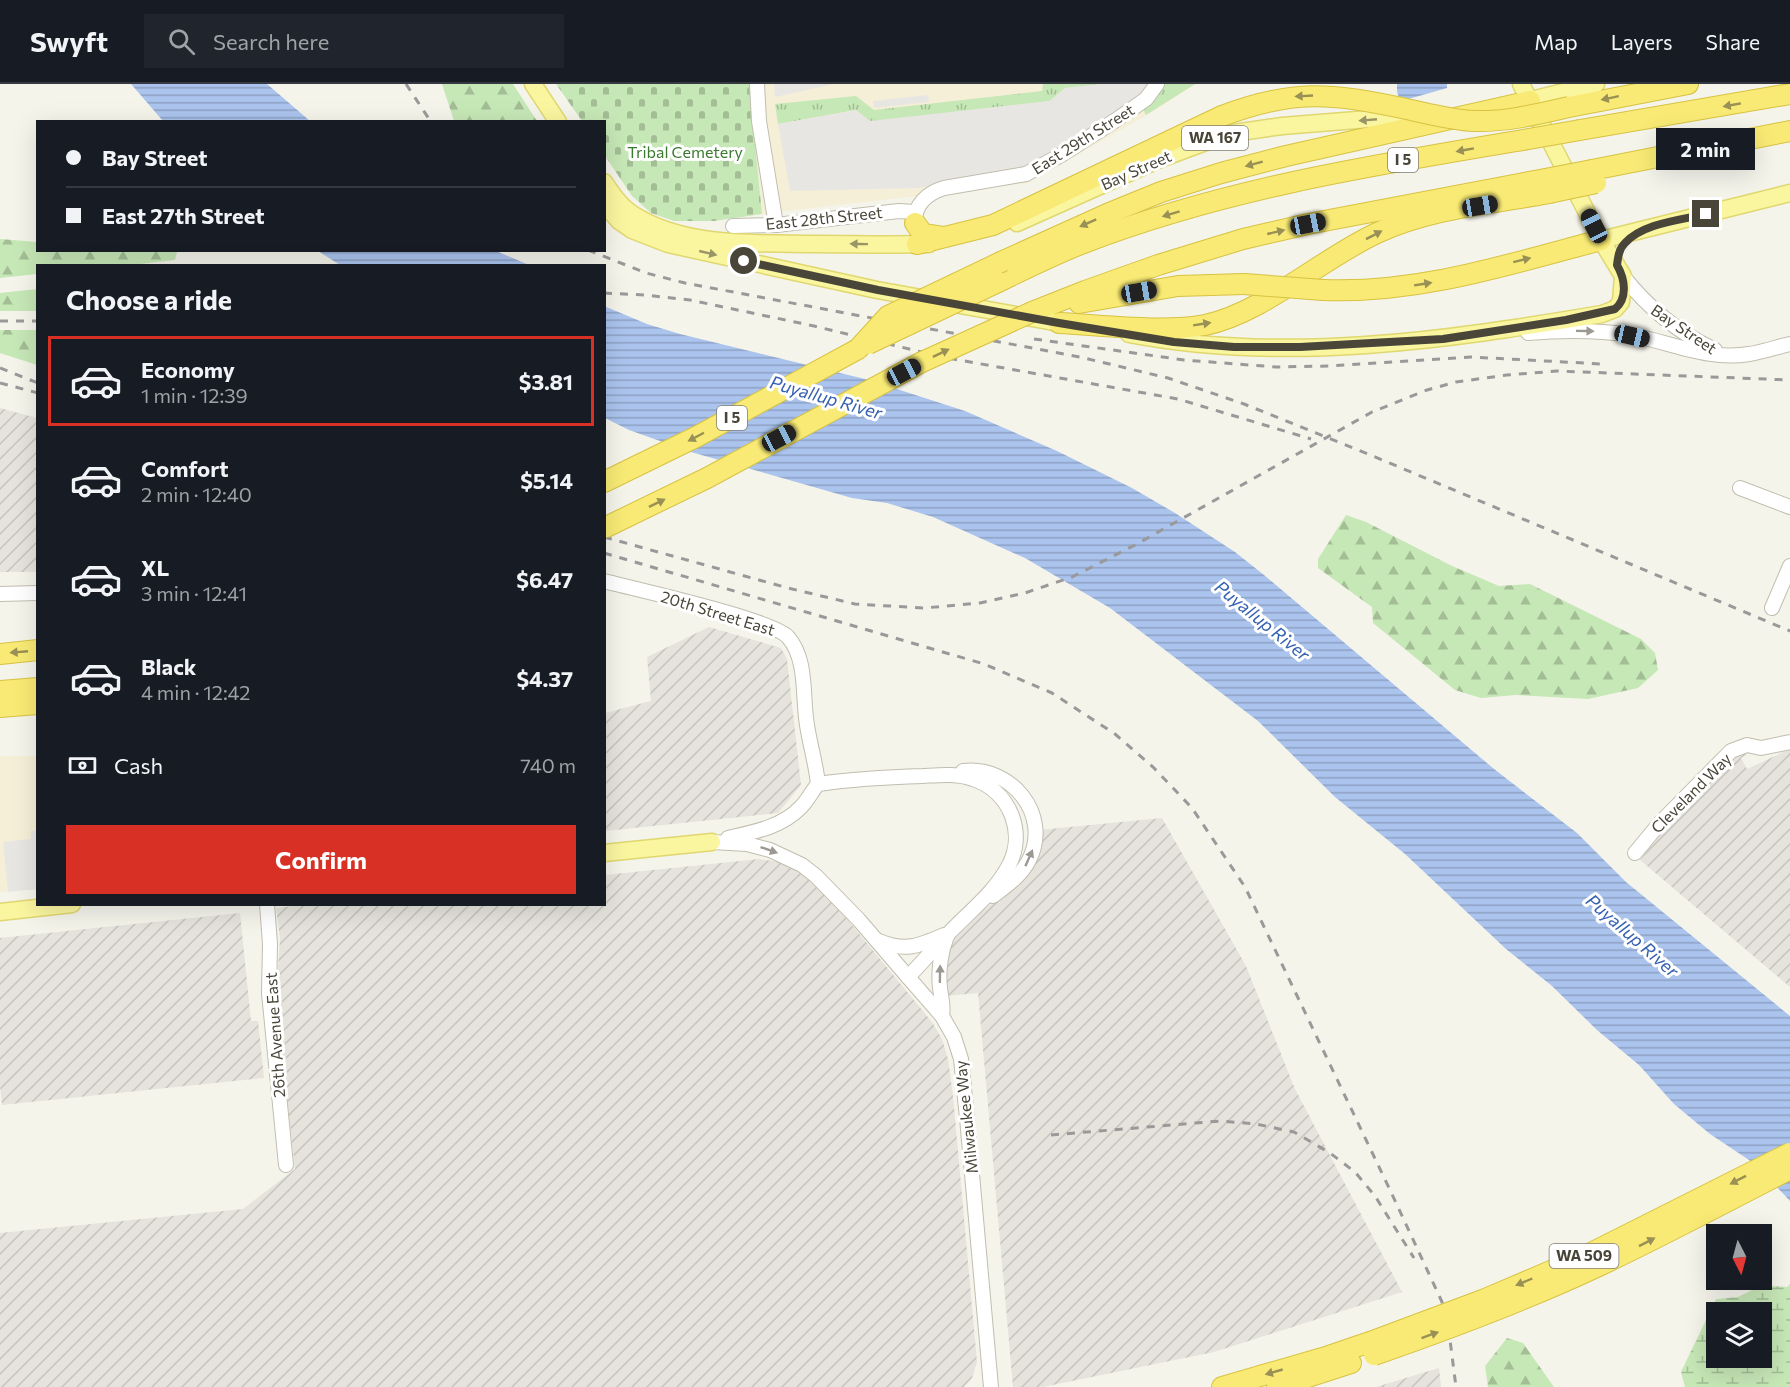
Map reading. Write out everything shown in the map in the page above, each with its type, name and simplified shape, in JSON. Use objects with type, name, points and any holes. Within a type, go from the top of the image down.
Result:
[{"type":"highway","points":[[917,244],[977,230],[1011,217],[1222,116],[1273,100],[1316,96],[1359,99],[1473,120],[1516,118],[1688,84]]},
{"type":"highway","points":[[858,349],[888,316],[1003,261],[1139,201],[1221,173],[1526,90]]},
{"type":"highway","name":"I 5","points":[[606,481],[696,437],[858,349],[1080,244],[1227,198],[1355,168],[1790,94]]},
{"type":"highway","points":[[1059,323],[1159,328],[1203,325],[1230,317],[1253,306],[1337,255],[1388,228],[1545,186],[1790,131]]},
{"type":"highway","points":[[1594,176],[1704,159],[1790,136]]},
{"type":"highway","name":"I 5","points":[[606,527],[707,478],[922,362],[1032,312],[1085,291],[1158,265],[1243,239],[1308,224],[1545,186]]},
{"type":"highway","points":[[915,218],[921,232],[927,236],[952,237]]},
{"type":"highway","points":[[1032,312],[1178,286],[1244,284],[1323,290],[1389,288],[1443,280],[1601,240]]},
{"type":"highway","points":[[0,654],[36,650]]},
{"type":"highway","points":[[0,691],[36,688]]},
{"type":"highway","points":[[0,707],[36,704]]},
{"type":"highway","name":"WA 509","points":[[1277,1387],[1372,1349],[1579,1259],[1790,1153]]},
{"type":"highway","name":"WA 509","points":[[1222,1387],[1329,1356],[1372,1349],[1471,1320],[1574,1277],[1790,1169]]},
{"type":"main road","points":[[532,84],[557,120]]},
{"type":"main road","points":[[1526,90],[1596,84]]},
{"type":"main road","name":"Bay Street","points":[[606,185],[628,212],[652,225],[676,233],[749,243],[945,244],[984,237],[1160,159],[1227,134],[1282,126],[1409,116],[1526,90],[1601,240],[1620,271],[1623,298],[1615,309],[1570,319],[1443,339],[1300,347],[1234,347],[1174,342],[878,290],[668,244],[632,230],[618,220],[606,206]]},
{"type":"main road","points":[[1601,240],[1790,193]]},
{"type":"main road","points":[[895,245],[910,236],[915,218]]},
{"type":"main road","points":[[1620,271],[1618,255],[1625,243],[1647,229]]},
{"type":"main road","points":[[606,853],[712,843]]},
{"type":"main road","points":[[0,912],[54,906]]},
{"type":"street","points":[[757,84],[759,121],[777,225]]},
{"type":"street","name":"East 29th Street","points":[[915,218],[926,197],[939,190],[1026,174],[1036,170],[1086,140],[1146,99],[1157,84]]},
{"type":"street","name":"East 28th Street","points":[[733,226],[777,225],[899,210],[915,218]]},
{"type":"street","name":"Bay Street","points":[[1620,271],[1645,302],[1661,316],[1700,343],[1725,355]]},
{"type":"street","name":"Bay Street","points":[[1443,339],[1546,331],[1598,331],[1725,355]]},
{"type":"street","points":[[1725,355],[1750,354],[1790,344]]},
{"type":"street","points":[[1740,488],[1790,507]]},
{"type":"street","points":[[1772,608],[1790,566]]},
{"type":"street","name":"20th Street East","points":[[606,582],[764,625],[789,638],[801,663],[806,721],[818,784]]},
{"type":"street","points":[[0,594],[36,593]]},
{"type":"street","name":"Cleveland Way","points":[[1635,853],[1659,824],[1731,751],[1747,745],[1761,748],[1790,742]]},
{"type":"street","points":[[712,843],[757,831],[783,821],[801,807],[818,784],[977,771],[1001,778],[1020,792],[1029,806],[1034,822],[1033,851],[1024,869],[1015,879],[972,911],[948,933],[908,977]]},
{"type":"street","points":[[949,775],[973,779],[996,792],[1011,814],[1016,831],[1015,849],[1009,866],[972,911]]},
{"type":"street","name":"Milwaukee Way","points":[[712,843],[747,844],[770,850],[802,865],[832,891],[876,939],[942,1016],[954,1037],[960,1059],[991,1387]]},
{"type":"street","name":"26th Avenue East","points":[[267,906],[270,944],[269,993],[286,1165]]},
{"type":"street","points":[[876,939],[893,947],[907,948],[920,946],[948,933]]},
{"type":"street","points":[[942,1016],[944,1008],[940,989],[940,963],[948,933]]},
{"type":"shaded area","points":[[749,84],[1196,84],[1029,183],[762,214]]},
{"type":"shaded area","points":[[774,84],[834,84],[775,97]]},
{"type":"shaded area","points":[[1103,84],[1149,84],[1149,87],[1137,99],[1057,151],[1016,170],[918,188],[790,191],[778,124],[856,110],[870,121],[1050,101],[1065,88]]},
{"type":"shaded area","points":[[928,95],[929,102],[874,108],[873,101]]},
{"type":"shaded area","points":[[0,408],[36,418],[36,572],[0,572]]},
{"type":"shaded area","points":[[709,627],[781,648],[787,659],[801,785],[778,813],[606,831],[606,713],[651,701],[647,657]]},
{"type":"shaded area","points":[[1790,749],[1790,987],[1640,860],[1668,824],[1697,793],[1700,794],[1726,761],[1743,751],[1746,755],[1741,758],[1747,769]]},
{"type":"shaded area","points":[[0,756],[36,756],[36,889],[0,892]]},
{"type":"shaded area","points":[[1162,818],[1246,966],[1295,1089],[1402,1292],[1214,1352],[1043,1387],[1013,1387],[978,993],[945,996],[944,970],[951,944],[963,927],[1020,881],[1039,830]]},
{"type":"shaded area","points":[[36,830],[36,889],[8,892],[3,842],[31,839],[31,831]]},
{"type":"shaded area","points":[[759,859],[780,862],[798,869],[833,902],[932,1022],[942,1039],[948,1059],[953,1096],[977,1362],[972,1378],[964,1387],[0,1387],[0,1233],[243,1209],[295,1169],[276,997],[280,939],[276,908],[294,906],[606,906],[606,875]]},
{"type":"shaded area","points":[[240,913],[251,1021],[258,1021],[264,1078],[2,1105],[0,938]]},
{"type":"shaded area","points":[[1439,1368],[1441,1387],[1376,1387]]},
{"type":"green space","points":[[442,84],[513,84],[536,120],[454,120]]},
{"type":"green space","name":"Tribal Cemetery","points":[[556,84],[749,84],[762,214],[714,221],[674,221],[651,213],[632,196],[606,157],[606,120],[581,120]]},
{"type":"green space","points":[[1043,84],[1103,84],[1065,88],[1050,101],[870,122],[856,110],[778,124],[775,104],[856,96],[874,110],[1042,91]]},
{"type":"green space","points":[[1162,84],[1195,84],[1146,115],[1143,109]]},
{"type":"green space","points":[[0,239],[36,242],[36,252],[177,252],[175,260],[140,264],[36,264],[36,274],[0,278]]},
{"type":"green space","points":[[36,289],[36,311],[0,311],[0,293]]},
{"type":"green space","points":[[0,330],[36,330],[36,365],[0,353]]},
{"type":"green space","points":[[1346,515],[1366,522],[1452,566],[1499,586],[1530,584],[1641,639],[1655,653],[1658,670],[1638,688],[1588,699],[1516,695],[1481,698],[1455,690],[1373,623],[1372,607],[1318,568],[1318,559]]},
{"type":"green space","points":[[1790,1284],[1790,1387],[1685,1387],[1681,1372],[1706,1320],[1706,1368],[1772,1368],[1772,1302],[1715,1302],[1716,1299],[1738,1297],[1752,1290],[1772,1290],[1772,1286],[1787,1287]]},
{"type":"green space","points":[[1507,1338],[1523,1343],[1554,1387],[1488,1387],[1485,1366]]},
{"type":"water","points":[[131,84],[267,84],[309,120],[162,120]]},
{"type":"water","points":[[1397,84],[1447,84],[1447,88],[1405,100],[1397,92]]},
{"type":"water","points":[[320,252],[498,252],[527,264],[338,264]]},
{"type":"water","name":"Puyallup River","points":[[606,307],[647,324],[680,334],[869,380],[965,411],[1057,451],[1132,488],[1235,552],[1494,769],[1577,833],[1626,882],[1790,1016],[1790,1201],[1755,1164],[1710,1134],[1674,1104],[1639,1065],[1597,1030],[1552,986],[1506,949],[1405,854],[1335,797],[1258,721],[1110,608],[1025,558],[933,517],[887,503],[852,498],[691,452],[629,430],[606,418]]},
{"type":"railway","points":[[406,84],[430,120]]},
{"type":"railway","points":[[593,252],[646,273],[685,283],[1080,357],[1168,378],[1244,404],[1368,454],[1790,631]]},
{"type":"railway","points":[[606,293],[690,300],[814,326],[942,357],[1178,399],[1311,439]]},
{"type":"railway","points":[[0,321],[36,321]]},
{"type":"railway","points":[[1034,339],[1184,360],[1276,367],[1471,357],[1602,364]]},
{"type":"railway","points":[[0,368],[36,382]]},
{"type":"railway","points":[[606,538],[788,588],[855,604],[924,608],[980,603],[1025,593],[1072,577],[1135,545],[1372,412],[1427,390],[1456,382],[1557,371],[1790,380]]},
{"type":"railway","points":[[0,383],[36,392]]},
{"type":"railway","points":[[606,554],[984,664],[1052,693],[1115,734],[1153,767],[1192,808],[1245,887],[1442,1302],[1456,1387]]},
{"type":"railway","points":[[1051,1135],[1220,1121],[1256,1124],[1294,1132],[1330,1153],[1355,1172],[1375,1196],[1414,1258]]},
{"type":"route","points":[[744,261],[957,305],[1174,342],[1234,347],[1342,345],[1443,339],[1602,314],[1618,307],[1623,298],[1623,276],[1617,265],[1618,255],[1625,243],[1647,229],[1706,214]]}]
